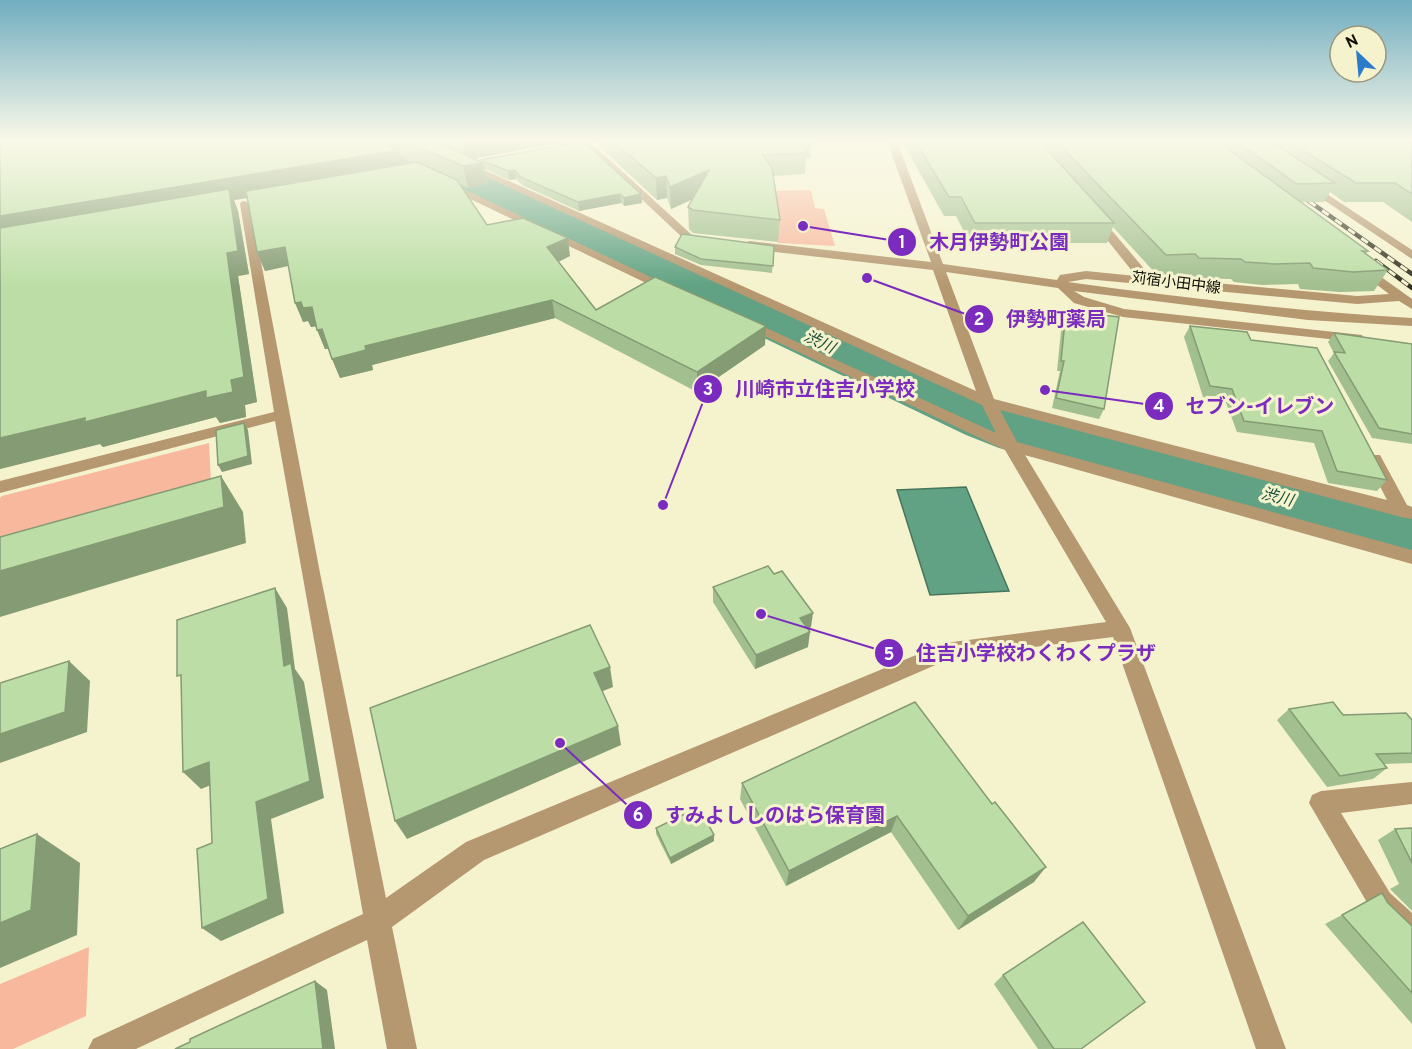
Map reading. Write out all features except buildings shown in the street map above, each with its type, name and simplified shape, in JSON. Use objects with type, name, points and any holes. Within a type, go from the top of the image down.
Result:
[{"type":"street","points":[[458,190],[680,293]]},
{"type":"street","points":[[508,190],[988,402],[1407,512]]},
{"type":"street","name":"苅宿小田中線","points":[[635,190],[689,238],[938,267],[1061,286],[1308,316],[1412,322]]},
{"type":"street","points":[[910,190],[988,402],[1011,446],[1120,628],[1272,1049]]},
{"type":"street","points":[[1316,190],[1412,255]]},
{"type":"street","points":[[245,204],[281,415],[402,1049]]},
{"type":"street","points":[[1088,210],[1148,282]]},
{"type":"street","points":[[1356,262],[1407,301]]},
{"type":"street","points":[[1372,339],[1123,313],[1079,300],[1061,286],[1064,278],[1086,275],[1358,300],[1407,301]]},
{"type":"street","points":[[733,318],[1011,446],[1412,557]]},
{"type":"street","points":[[1302,332],[1316,352]]},
{"type":"street","points":[[0,487],[281,415]]},
{"type":"street","points":[[1364,441],[1407,512]]},
{"type":"street","points":[[103,1049],[377,921],[475,851],[952,650],[1120,628]]},
{"type":"street","points":[[1411,794],[1321,803],[1382,902],[1412,931]]},
{"type":"shaded area","points":[[811,190],[815,208],[824,209],[835,246],[778,243],[773,191]]},
{"type":"shaded area","points":[[209,443],[211,483],[0,541],[0,498],[2,496]]},
{"type":"shaded area","points":[[966,487],[1009,591],[930,595],[897,490]]},
{"type":"shaded area","points":[[89,947],[86,1016],[13,1049],[0,1049],[0,984]]},
{"type":"waterway","name":"渋川","points":[[488,190],[987,422],[1020,434],[1412,532]]},
{"type":"railway","points":[[1296,192],[1412,274]]},
{"type":"railway","points":[[1376,261],[1412,288]]},
{"type":"place","name":"木月伊勢町公園","points":[[803,226]]},
{"type":"place","name":"伊勢町薬局","points":[[867,278]]},
{"type":"place","name":"セブン-イレブン","points":[[1045,390]]},
{"type":"place","name":"川崎市立住吉小学校","points":[[663,505]]},
{"type":"place","name":"住吉小学校わくわくプラザ","points":[[761,614]]},
{"type":"place","name":"すみよししのはら保育園","points":[[560,743]]}]
